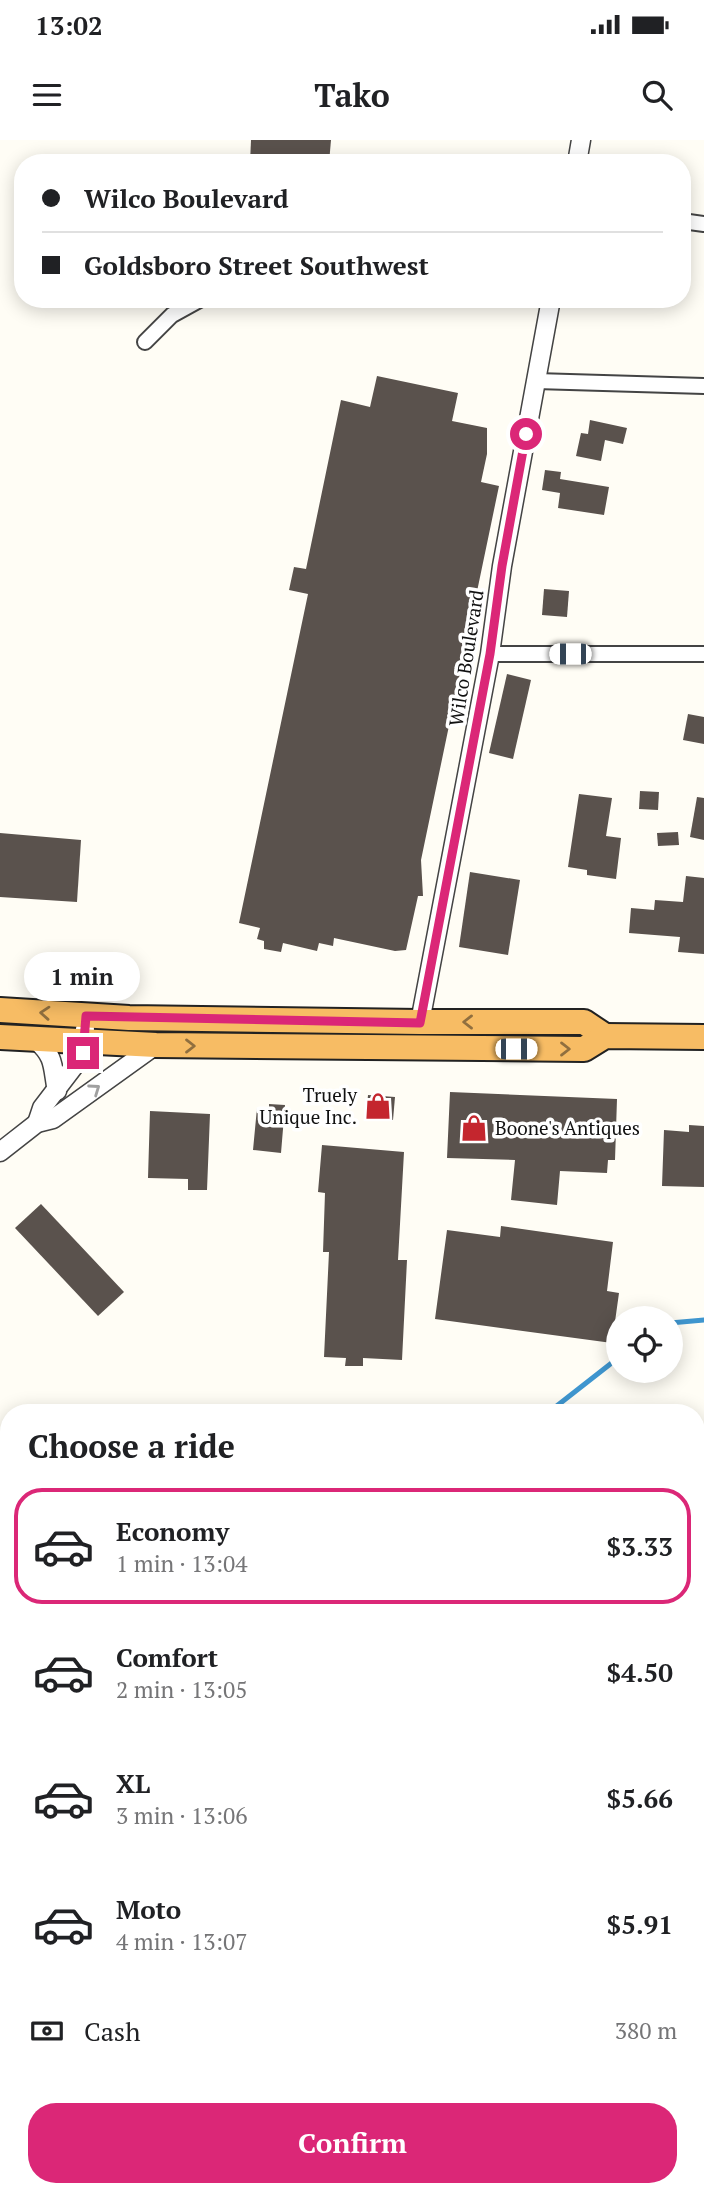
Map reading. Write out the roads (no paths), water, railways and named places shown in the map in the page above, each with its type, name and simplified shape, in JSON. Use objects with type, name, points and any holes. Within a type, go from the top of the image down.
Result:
[{"type":"highway","points":[[0,1010],[86,1016],[420,1023],[584,1022],[605,1036]]},
{"type":"highway","points":[[0,1037],[156,1045],[584,1049],[605,1036],[704,1037]]},
{"type":"street","points":[[145,342],[172,314],[184,308]]},
{"type":"street","name":"Wilco Boulevard","points":[[420,1023],[490,654],[502,566],[549,308]]},
{"type":"street","points":[[536,381],[704,386]]},
{"type":"street","points":[[490,654],[704,654]]},
{"type":"street","points":[[37,1123],[42,1108],[81,1057],[86,1016]]},
{"type":"street","points":[[37,1041],[46,1048],[53,1063],[57,1091]]},
{"type":"street","points":[[0,1152],[37,1123],[53,1119],[156,1045]]},
{"type":"waterway","points":[[683,1322],[704,1320]]},
{"type":"waterway","points":[[559,1404],[606,1367]]},
{"type":"place","name":"Truely Unique Inc.","points":[[378,1106]]},
{"type":"place","name":"Boone's Antiques","points":[[474,1128]]}]
